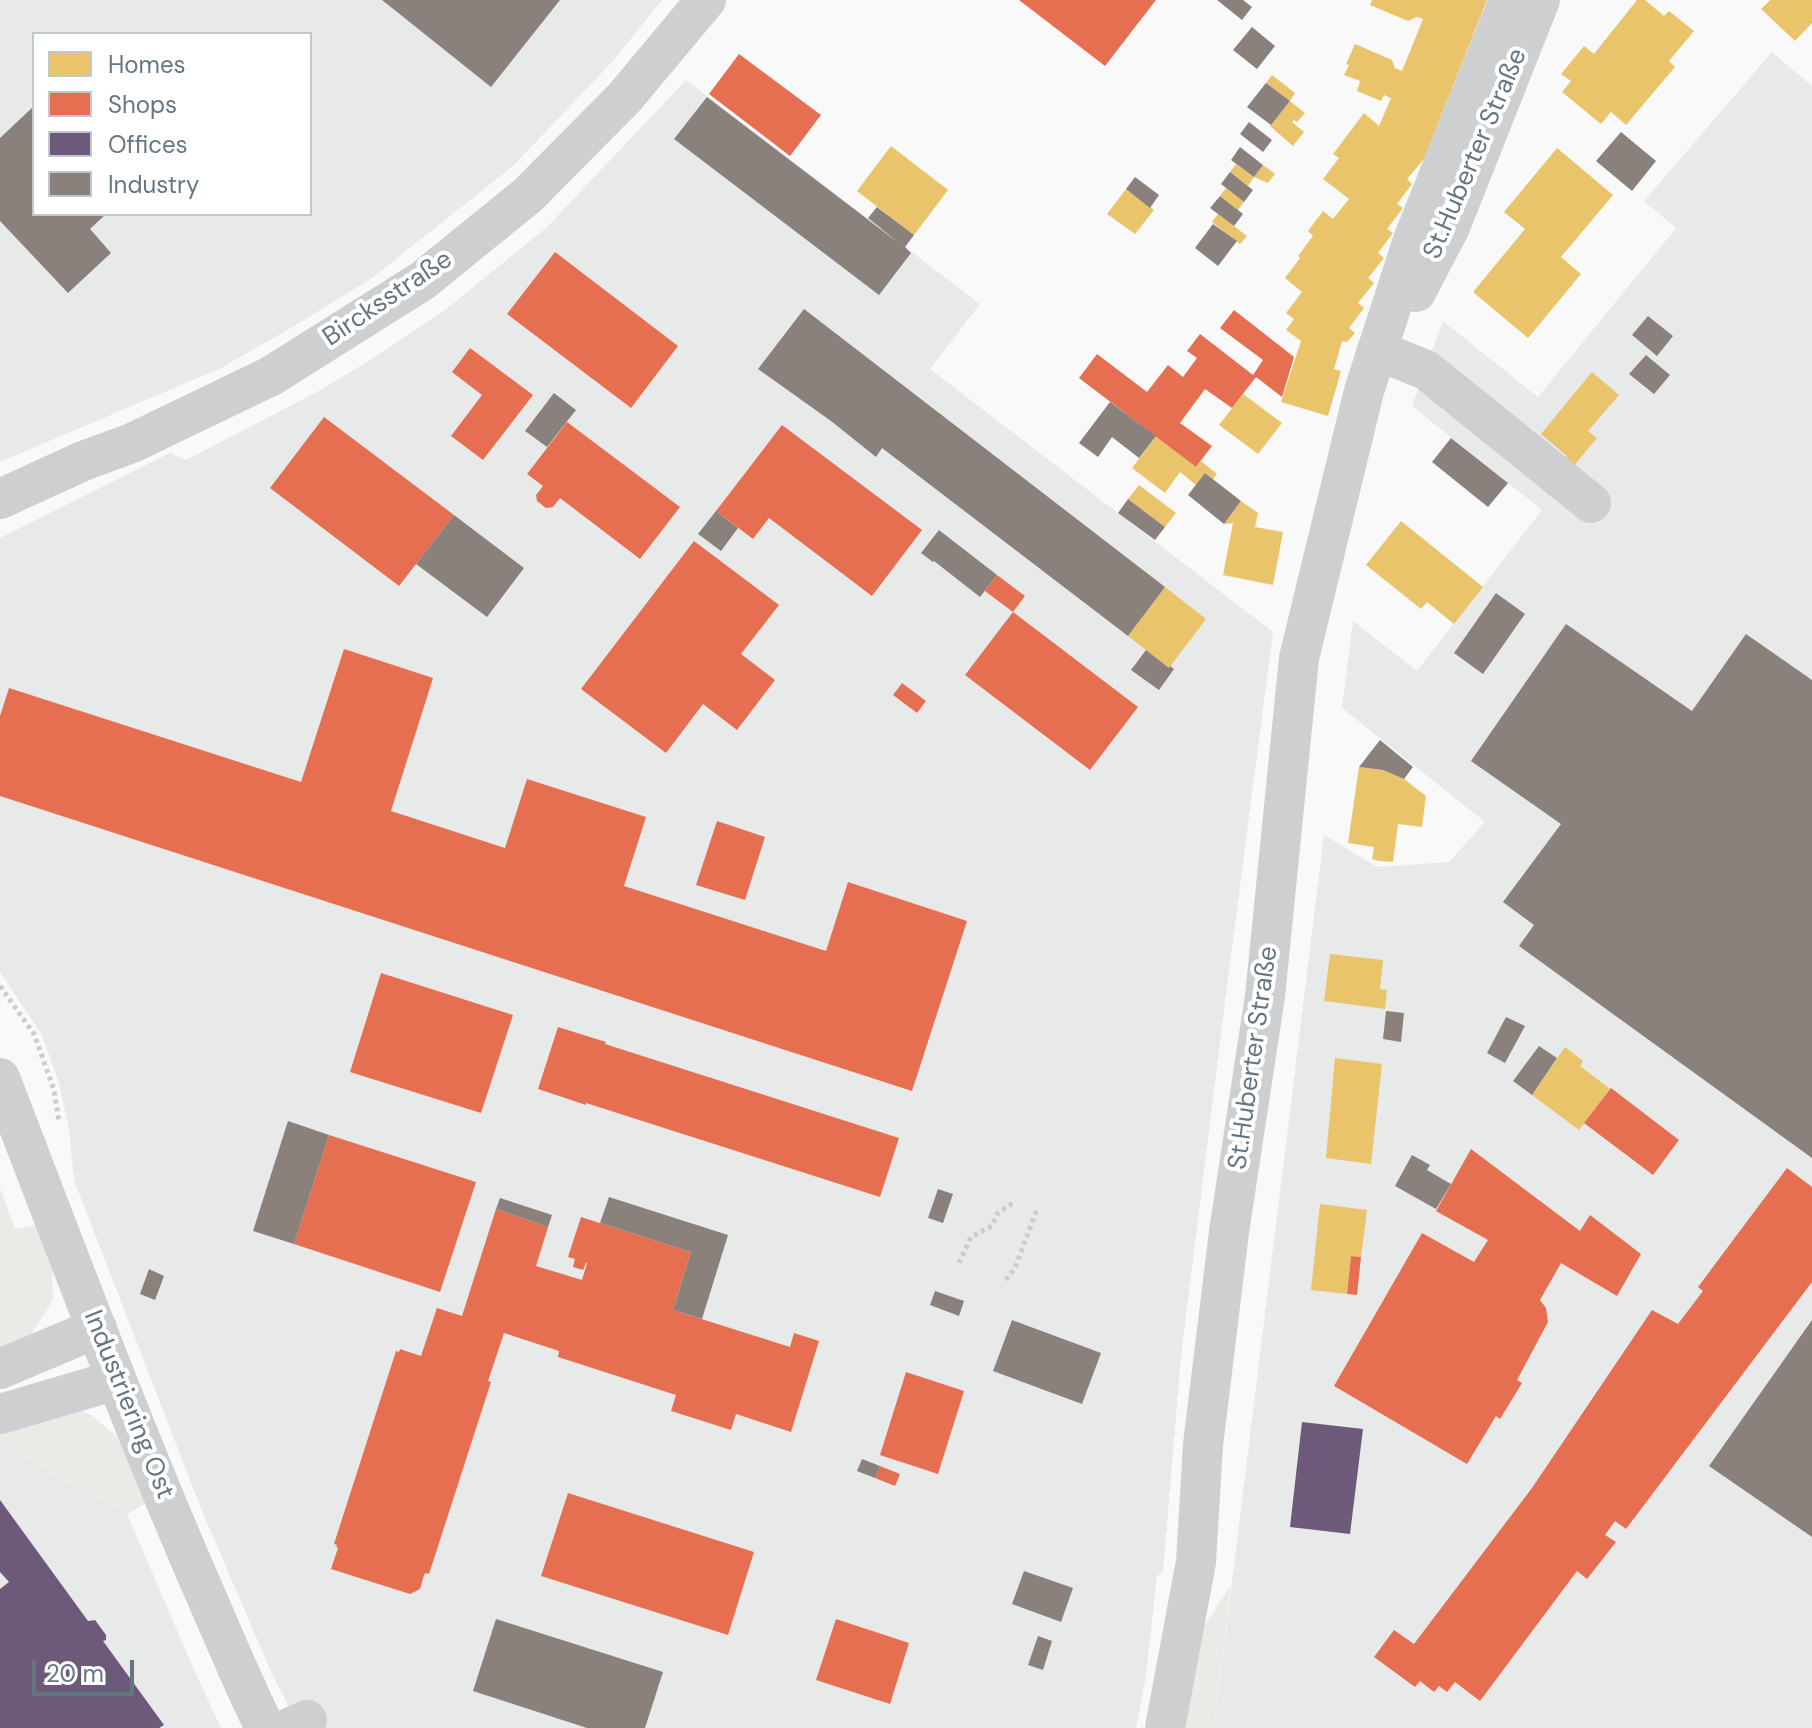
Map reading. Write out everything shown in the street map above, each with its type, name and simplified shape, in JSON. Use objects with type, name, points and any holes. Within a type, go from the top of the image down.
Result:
[{"type":"street","name":"Bircksstraße","points":[[0,499],[83,461],[132,443],[271,376],[422,281],[528,195],[625,97],[706,0]]},
{"type":"street","name":"St.Huberter Straße","points":[[1380,353],[1413,240],[1509,0]]},
{"type":"street","name":"St.Huberter Straße","points":[[1165,1728],[1196,1562],[1203,1445],[1229,1232],[1265,996],[1299,658],[1364,391],[1380,353],[1450,227],[1540,0]]},
{"type":"street","points":[[1380,353],[1426,370],[1591,503]]},
{"type":"street","name":"Industriering Ost","points":[[0,1078],[116,1380],[241,1677],[290,1725]]},
{"type":"street","points":[[0,1369],[97,1328]]},
{"type":"street","points":[[0,1414],[116,1380]]},
{"type":"path","points":[[959,1263],[971,1237],[992,1226],[997,1214],[1014,1202]]},
{"type":"path","points":[[1006,1280],[1015,1268],[1037,1209]]},
{"type":"shaded area","points":[[0,0],[662,0],[613,61],[513,166],[372,278],[221,368],[0,462]]},
{"type":"shaded area","points":[[1772,52],[1812,86],[1812,1728],[1214,1728],[1324,835],[1377,867],[1449,862],[1485,822],[1342,708],[1353,621],[1417,671],[1542,510],[1412,406],[1443,321],[1538,397],[1676,228],[1644,201]]},
{"type":"shaded area","points":[[686,80],[980,304],[930,369],[1273,632],[1181,1356],[1163,1572],[1157,1576],[1146,1676],[1136,1728],[300,1728],[271,1672],[200,1506],[74,1180],[69,1130],[59,1083],[42,1035],[0,972],[0,538],[170,453],[186,460],[317,392],[372,359],[445,310],[546,228]]},
{"type":"shaded area","points":[[0,1188],[15,1229],[37,1225],[52,1268],[53,1300],[31,1335],[0,1358]]},
{"type":"shaded area","points":[[71,1407],[91,1415],[121,1440],[145,1504],[127,1514],[0,1444],[0,1434]]},
{"type":"shaded area","points":[[0,1444],[127,1514],[221,1728],[0,1728]]},
{"type":"shaded area","points":[[1231,1585],[1214,1728],[1180,1728],[1201,1631]]},
{"type":"building: Homes","points":[[1372,0],[1487,0],[1424,159],[1407,179],[1412,184],[1397,204],[1403,208],[1387,229],[1393,233],[1378,253],[1384,258],[1368,278],[1374,283],[1358,303],[1364,308],[1349,328],[1355,333],[1347,342],[1342,341],[1334,369],[1341,371],[1328,416],[1281,402],[1301,341],[1286,330],[1294,319],[1286,313],[1302,292],[1285,278],[1313,236],[1308,231],[1323,211],[1333,219],[1349,199],[1323,179],[1339,158],[1333,154],[1364,113],[1379,126],[1391,98],[1384,95],[1381,101],[1357,91],[1360,81],[1344,75],[1355,44],[1392,60],[1395,68],[1402,71],[1423,19],[1417,17],[1408,21],[1370,5]]},
{"type":"building: Homes","points":[[1637,0],[1645,0],[1664,16],[1669,11],[1694,31],[1669,61],[1675,67],[1626,125],[1611,112],[1601,124],[1562,92],[1571,81],[1561,74],[1584,46],[1594,54]]},
{"type":"building: Homes","points":[[1770,0],[1812,0],[1812,23],[1795,41],[1761,9]]},
{"type":"building: Homes","points":[[1272,75],[1295,93],[1290,101],[1266,83]]},
{"type":"building: Homes","points":[[1290,101],[1305,113],[1297,122],[1292,122],[1304,132],[1293,146],[1270,126]]},
{"type":"building: Homes","points":[[891,146],[948,190],[914,235],[857,191]]},
{"type":"building: Homes","points":[[1557,148],[1613,195],[1561,257],[1581,274],[1528,338],[1473,292],[1525,229],[1504,212]]},
{"type":"building: Homes","points":[[1236,164],[1254,177],[1248,186],[1230,172]]},
{"type":"building: Homes","points":[[1263,165],[1275,174],[1268,183],[1254,177]]},
{"type":"building: Homes","points":[[1226,188],[1244,202],[1238,210],[1220,196]]},
{"type":"building: Homes","points":[[1126,189],[1154,210],[1135,234],[1107,214]]},
{"type":"building: Homes","points":[[1218,214],[1247,236],[1240,244],[1212,222]]},
{"type":"building: Homes","points":[[1592,372],[1619,395],[1588,431],[1597,438],[1571,469],[1562,462],[1567,456],[1541,434]]},
{"type":"building: Homes","points":[[1243,394],[1282,423],[1258,454],[1219,425]]},
{"type":"building: Homes","points":[[1156,436],[1196,467],[1201,461],[1217,474],[1213,479],[1205,473],[1196,485],[1180,472],[1165,493],[1132,468]]},
{"type":"building: Homes","points":[[1139,485],[1176,513],[1165,527],[1128,499]]},
{"type":"building: Homes","points":[[1241,501],[1258,513],[1255,527],[1283,532],[1273,585],[1223,575],[1233,523],[1224,524]]},
{"type":"building: Homes","points":[[1401,521],[1483,587],[1454,624],[1427,602],[1421,609],[1366,565]]},
{"type":"building: Homes","points":[[1165,587],[1206,619],[1169,668],[1128,636]]},
{"type":"building: Homes","points":[[1359,767],[1383,770],[1404,779],[1426,796],[1422,827],[1398,824],[1393,862],[1372,859],[1374,847],[1348,843]]},
{"type":"building: Homes","points":[[1330,954],[1383,960],[1380,989],[1387,990],[1385,1009],[1324,1001]]},
{"type":"building: Homes","points":[[1565,1047],[1583,1061],[1580,1066],[1610,1089],[1579,1130],[1532,1095]]},
{"type":"building: Homes","points":[[1335,1058],[1382,1064],[1371,1164],[1326,1158]]},
{"type":"building: Homes","points":[[1320,1204],[1367,1210],[1361,1257],[1351,1256],[1347,1294],[1311,1290]]},
{"type":"building: Shops","points":[[1019,0],[1156,0],[1105,66]]},
{"type":"building: Shops","points":[[739,54],[821,115],[790,156],[709,94]]},
{"type":"building: Shops","points":[[555,252],[678,346],[631,408],[507,314]]},
{"type":"building: Shops","points":[[1234,310],[1294,357],[1282,397],[1256,377],[1232,408],[1205,389],[1180,423],[1212,446],[1196,467],[1079,378],[1097,354],[1147,392],[1168,365],[1183,377],[1197,358],[1187,351],[1200,334],[1253,375],[1263,360],[1220,328]]},
{"type":"building: Shops","points":[[470,348],[533,395],[483,460],[451,436],[482,395],[452,372]]},
{"type":"building: Shops","points":[[324,417],[454,515],[399,586],[270,488]]},
{"type":"building: Shops","points":[[567,422],[680,507],[640,559],[560,498],[553,507],[546,508],[537,501],[536,495],[543,486],[527,474]]},
{"type":"building: Shops","points":[[782,425],[922,530],[872,596],[769,518],[753,539],[716,511]]},
{"type":"building: Shops","points":[[694,541],[779,605],[741,654],[775,680],[737,730],[703,704],[666,753],[581,689]]},
{"type":"building: Shops","points":[[997,575],[1025,596],[1013,612],[985,591]]},
{"type":"building: Shops","points":[[1013,612],[1138,707],[1090,770],[965,675]]},
{"type":"building: Shops","points":[[344,649],[433,678],[391,811],[505,848],[527,779],[646,817],[624,886],[826,951],[848,882],[967,921],[912,1091],[0,796],[0,716],[9,688],[301,782]]},
{"type":"building: Shops","points":[[902,683],[926,701],[917,713],[893,695]]},
{"type":"building: Shops","points":[[717,821],[765,837],[745,900],[696,885]]},
{"type":"building: Shops","points":[[381,973],[513,1015],[481,1113],[350,1072]]},
{"type":"building: Shops","points":[[558,1027],[899,1138],[880,1197],[538,1089]]},
{"type":"building: Shops","points":[[1611,1088],[1679,1140],[1653,1175],[1584,1123]]},
{"type":"building: Shops","points":[[329,1135],[476,1182],[440,1292],[294,1244]]},
{"type":"building: Shops","points":[[1471,1149],[1580,1231],[1590,1215],[1641,1254],[1617,1296],[1561,1263],[1540,1300],[1546,1308],[1548,1322],[1517,1380],[1522,1383],[1500,1419],[1496,1416],[1467,1464],[1334,1386],[1422,1233],[1474,1262],[1488,1240],[1436,1211]]},
{"type":"building: Shops","points":[[1787,1168],[1812,1187],[1812,1282],[1626,1529],[1615,1521],[1605,1535],[1616,1542],[1587,1579],[1577,1571],[1480,1701],[1455,1682],[1447,1692],[1439,1686],[1434,1692],[1420,1681],[1415,1687],[1374,1657],[1394,1630],[1414,1644],[1532,1488],[1652,1310],[1678,1324],[1703,1291],[1698,1287]]},
{"type":"building: Shops","points":[[496,1209],[548,1227],[536,1266],[582,1280],[587,1263],[583,1270],[573,1267],[575,1259],[568,1257],[581,1217],[691,1252],[673,1310],[790,1347],[794,1333],[819,1341],[791,1432],[736,1414],[731,1430],[671,1411],[676,1395],[558,1357],[559,1351],[504,1333],[429,1574],[424,1575],[420,1589],[410,1594],[331,1569],[338,1548],[334,1544],[396,1351],[400,1349],[421,1356],[437,1308],[462,1316]]},
{"type":"building: Shops","points":[[1351,1256],[1361,1257],[1357,1295],[1347,1294]]},
{"type":"building: Shops","points":[[906,1372],[964,1391],[938,1474],[880,1455]]},
{"type":"building: Shops","points":[[880,1466],[900,1474],[895,1486],[875,1478]]},
{"type":"building: Shops","points":[[568,1493],[754,1552],[728,1635],[541,1576]]},
{"type":"building: Shops","points":[[836,1619],[909,1643],[890,1704],[816,1680]]},
{"type":"building: Offices","points":[[1302,1422],[1363,1429],[1350,1534],[1290,1527]]},
{"type":"building: Offices","points":[[0,1500],[88,1621],[95,1620],[106,1635],[103,1641],[164,1725],[159,1728],[0,1728],[0,1589],[9,1582],[0,1572]]},
{"type":"building: Industry","points":[[382,0],[560,0],[491,87]]},
{"type":"building: Industry","points":[[1217,0],[1243,0],[1252,7],[1242,20]]},
{"type":"building: Industry","points":[[1252,27],[1275,46],[1257,69],[1233,50]]},
{"type":"building: Industry","points":[[1266,83],[1290,101],[1271,125],[1247,107]]},
{"type":"building: Industry","points":[[707,97],[900,244],[868,218],[877,207],[914,235],[905,247],[911,253],[879,295],[674,139]]},
{"type":"building: Industry","points":[[32,108],[32,216],[104,216],[90,229],[111,253],[68,293],[0,221],[0,138]]},
{"type":"building: Industry","points":[[1249,122],[1272,140],[1263,152],[1240,134]]},
{"type":"building: Industry","points":[[1621,132],[1656,161],[1632,191],[1596,161]]},
{"type":"building: Industry","points":[[1240,147],[1263,165],[1254,177],[1231,160]]},
{"type":"building: Industry","points":[[1230,172],[1253,190],[1244,202],[1221,184]]},
{"type":"building: Industry","points":[[1135,177],[1159,195],[1150,208],[1126,189]]},
{"type":"building: Industry","points":[[1220,196],[1243,214],[1234,226],[1210,208]]},
{"type":"building: Industry","points":[[1213,224],[1237,241],[1218,266],[1195,248]]},
{"type":"building: Industry","points":[[804,309],[1165,587],[1128,636],[882,448],[876,457],[758,369]]},
{"type":"building: Industry","points":[[1648,316],[1673,336],[1657,356],[1632,335]]},
{"type":"building: Industry","points":[[1646,355],[1670,375],[1654,394],[1629,374]]},
{"type":"building: Industry","points":[[554,393],[576,410],[547,447],[525,431]]},
{"type":"building: Industry","points":[[1110,402],[1156,436],[1139,458],[1112,437],[1098,457],[1079,443]]},
{"type":"building: Industry","points":[[1451,438],[1508,483],[1488,507],[1432,462]]},
{"type":"building: Industry","points":[[1205,473],[1241,501],[1224,524],[1188,495]]},
{"type":"building: Industry","points":[[1128,499],[1165,527],[1155,540],[1118,513]]},
{"type":"building: Industry","points":[[716,511],[738,528],[721,551],[698,534]]},
{"type":"building: Industry","points":[[454,515],[524,568],[487,617],[416,564]]},
{"type":"building: Industry","points":[[939,530],[997,575],[980,597],[921,553]]},
{"type":"building: Industry","points":[[1496,593],[1525,614],[1483,674],[1454,653]]},
{"type":"building: Industry","points":[[1566,624],[1692,711],[1746,634],[1812,680],[1812,1158],[1519,946],[1534,925],[1503,902],[1561,824],[1471,761]]},
{"type":"building: Industry","points":[[1146,650],[1174,669],[1159,690],[1131,670]]},
{"type":"building: Industry","points":[[1380,740],[1413,767],[1404,779],[1383,770],[1359,767]]},
{"type":"building: Industry","points":[[1386,1011],[1404,1013],[1401,1042],[1383,1039]]},
{"type":"building: Industry","points":[[1506,1017],[1525,1026],[1505,1063],[1487,1053]]},
{"type":"building: Industry","points":[[1539,1046],[1557,1058],[1532,1095],[1513,1081]]},
{"type":"building: Industry","points":[[288,1121],[329,1135],[294,1244],[253,1231]]},
{"type":"building: Industry","points":[[1412,1155],[1430,1165],[1427,1170],[1451,1184],[1436,1209],[1395,1186]]},
{"type":"building: Industry","points":[[938,1189],[953,1194],[943,1223],[928,1218]]},
{"type":"building: Industry","points":[[609,1197],[728,1235],[702,1319],[673,1310],[691,1252],[600,1223]]},
{"type":"building: Industry","points":[[500,1198],[552,1215],[548,1227],[496,1209]]},
{"type":"building: Industry","points":[[149,1269],[164,1276],[155,1300],[140,1294]]},
{"type":"building: Industry","points":[[935,1291],[964,1301],[959,1316],[930,1305]]},
{"type":"building: Industry","points":[[1012,1320],[1101,1353],[1082,1404],[993,1371]]},
{"type":"building: Industry","points":[[1812,1320],[1812,1537],[1709,1466]]},
{"type":"building: Industry","points":[[862,1459],[880,1466],[875,1478],[857,1471]]},
{"type":"building: Industry","points":[[1024,1571],[1073,1588],[1061,1622],[1012,1604]]},
{"type":"building: Industry","points":[[496,1619],[663,1672],[645,1728],[587,1728],[473,1691]]},
{"type":"building: Industry","points":[[1038,1636],[1052,1641],[1043,1670],[1028,1665]]}]
